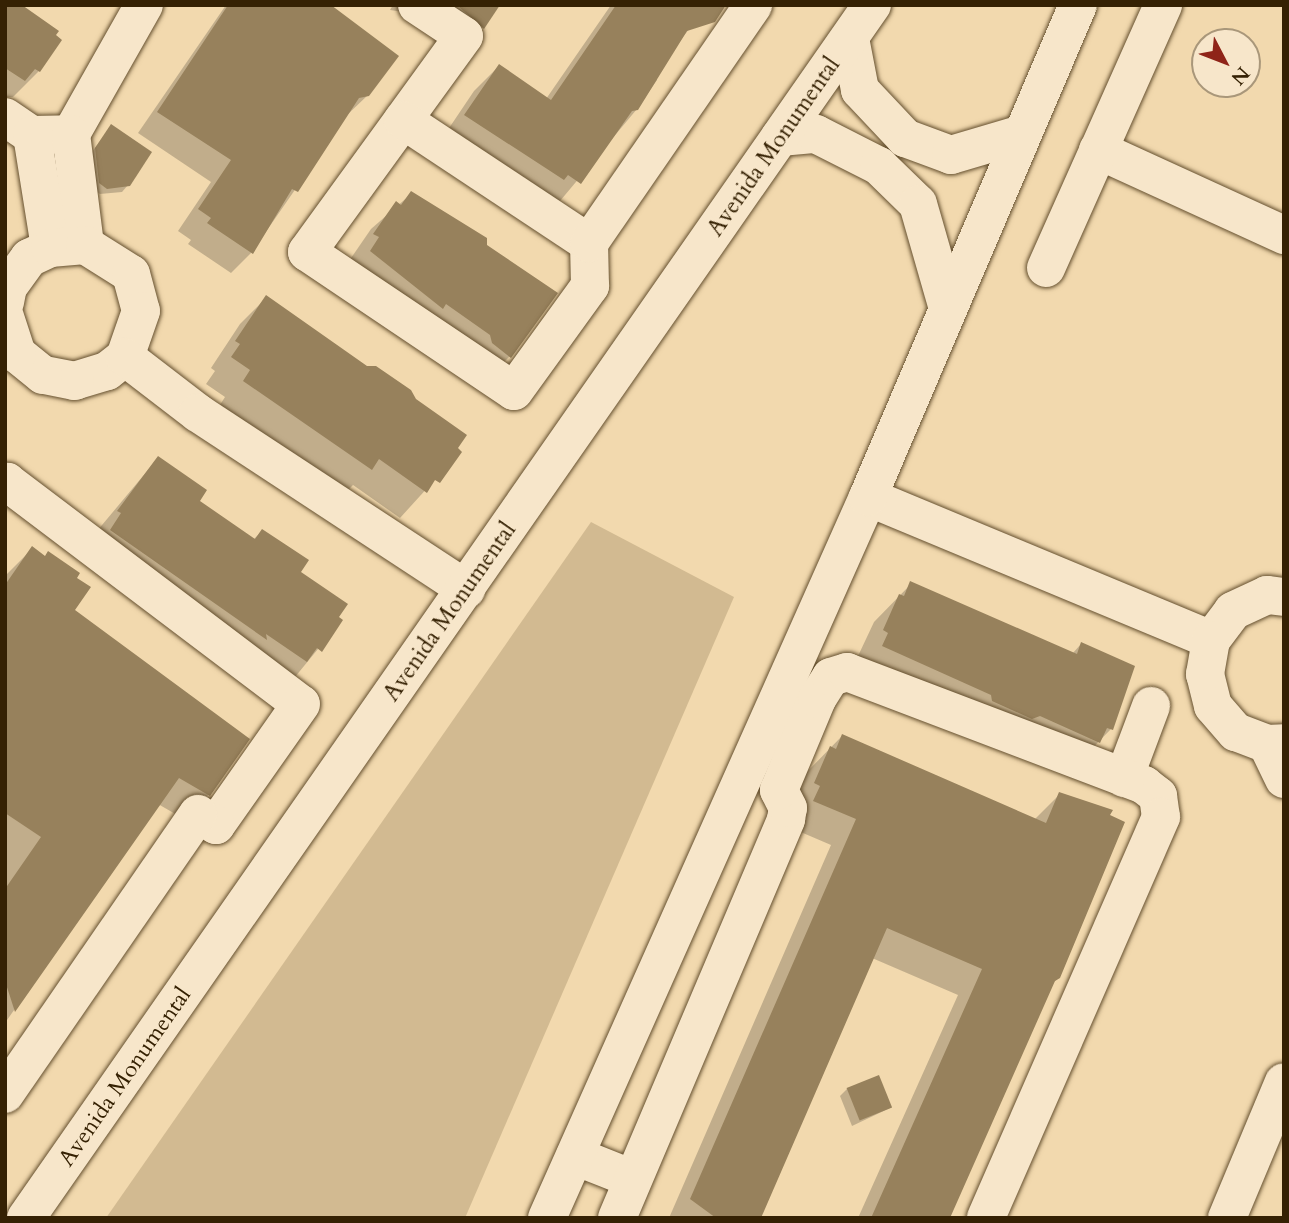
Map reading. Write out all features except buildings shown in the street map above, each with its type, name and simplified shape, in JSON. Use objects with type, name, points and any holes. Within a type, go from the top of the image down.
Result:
[{"type":"street","points":[[67,247],[71,134],[144,5]]},
{"type":"street","points":[[417,5],[464,36],[307,252],[514,391],[590,286],[589,243],[753,5]]},
{"type":"street","name":"Avenida Monumental","points":[[31,1214],[872,5]]},
{"type":"street","points":[[556,1215],[575,1156],[868,497],[947,305],[1078,5]]},
{"type":"street","points":[[1046,268],[1163,5]]},
{"type":"street","points":[[850,37],[860,90],[905,138],[951,155],[1022,134]]},
{"type":"street","points":[[403,120],[589,243]]},
{"type":"street","points":[[18,126],[71,134]]},
{"type":"street","points":[[18,126],[67,247]]},
{"type":"street","points":[[780,137],[816,134],[879,166],[918,204],[947,305]]},
{"type":"street","points":[[1098,150],[1284,235]]},
{"type":"street","points":[[5,302],[8,287],[29,258],[67,247],[131,274],[141,312],[125,357],[107,371],[75,381],[43,374],[7,336]]},
{"type":"street","points":[[125,357],[198,413],[467,589]]},
{"type":"street","points":[[5,485],[7,482],[301,704],[216,825],[198,814],[5,1094]]},
{"type":"street","points":[[868,497],[1211,640]]},
{"type":"street","points":[[1284,597],[1268,596],[1233,611],[1211,640],[1205,674],[1213,706],[1236,732],[1276,744],[1284,779]]},
{"type":"street","points":[[617,1218],[776,845],[788,808],[779,790],[831,677],[847,672],[1124,778],[1158,796],[1161,817],[986,1218]]},
{"type":"street","points":[[1124,778],[1150,706]]},
{"type":"street","points":[[1227,1218],[1284,1082]]},
{"type":"street","points":[[575,1156],[633,1179]]},
{"type":"shaded area","points":[[591,522],[734,597],[465,1218],[106,1218]]}]
